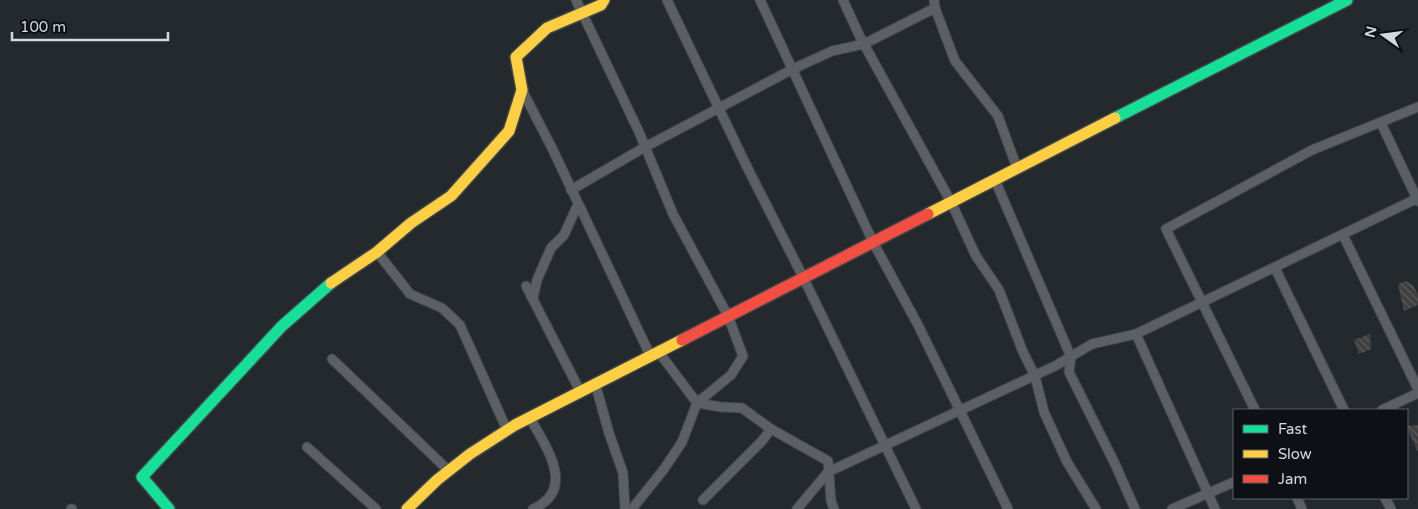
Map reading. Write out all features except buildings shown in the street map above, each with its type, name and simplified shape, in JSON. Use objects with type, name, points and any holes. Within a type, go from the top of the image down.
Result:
[{"type":"main road","points":[[169,509],[142,477],[282,326],[326,287],[377,252],[411,223],[452,196],[509,131],[522,90],[516,57],[547,28],[600,5],[604,0]]},
{"type":"main road","points":[[407,509],[470,454],[507,430],[595,383],[1347,0]]},
{"type":"street","points":[[576,0],[645,147],[673,214],[728,316],[743,356],[731,375],[697,403],[682,442],[664,470],[635,508]]},
{"type":"street","points":[[667,0],[916,509]]},
{"type":"street","points":[[760,0],[873,242],[918,325],[1008,509]]},
{"type":"street","points":[[843,0],[864,44],[951,202],[976,256],[999,290],[1023,352],[1036,376],[1044,412],[1067,462],[1096,509]]},
{"type":"street","points":[[571,190],[645,147],[793,69],[832,51],[864,44],[935,4],[955,61],[998,116],[1017,168]]},
{"type":"street","points":[[522,90],[654,353],[697,403],[742,408],[771,429],[828,461],[831,501],[834,509]]},
{"type":"street","points":[[1255,409],[1166,229],[1312,150],[1418,107]]},
{"type":"street","points":[[797,509],[828,472],[1036,376],[1092,344],[1136,334],[1418,199],[1380,123]]},
{"type":"street","points":[[995,180],[1071,357],[1069,372],[1115,464],[1135,509]]},
{"type":"street","points":[[533,298],[537,280],[551,248],[564,235],[578,204]]},
{"type":"street","points":[[1342,235],[1418,391],[1384,409]]},
{"type":"street","points":[[377,252],[410,294],[442,308],[460,325],[507,430]]},
{"type":"street","points":[[1275,268],[1344,409]]},
{"type":"street","points":[[526,286],[580,391]]},
{"type":"street","points":[[1136,334],[1215,509]]},
{"type":"street","points":[[332,359],[449,471]]},
{"type":"street","points":[[595,383],[623,473],[625,509]]},
{"type":"street","points":[[530,418],[548,450],[557,476],[553,494],[540,506],[532,509]]},
{"type":"street","points":[[703,500],[762,441],[771,429]]},
{"type":"street","points":[[307,446],[376,509]]},
{"type":"street","points":[[1172,509],[1233,482]]},
{"type":"traffic: fast","points":[[1115,118],[1347,0]]},
{"type":"traffic: fast","points":[[169,509],[142,477],[282,326],[331,283]]},
{"type":"traffic: slow","points":[[331,283],[377,252],[411,223],[451,196],[509,131],[522,90],[516,57],[547,28],[601,5],[604,0]]},
{"type":"traffic: slow","points":[[928,214],[1115,118]]},
{"type":"traffic: slow","points":[[407,509],[437,480],[470,454],[515,425],[682,340]]},
{"type":"traffic: jam","points":[[682,340],[928,214]]}]
